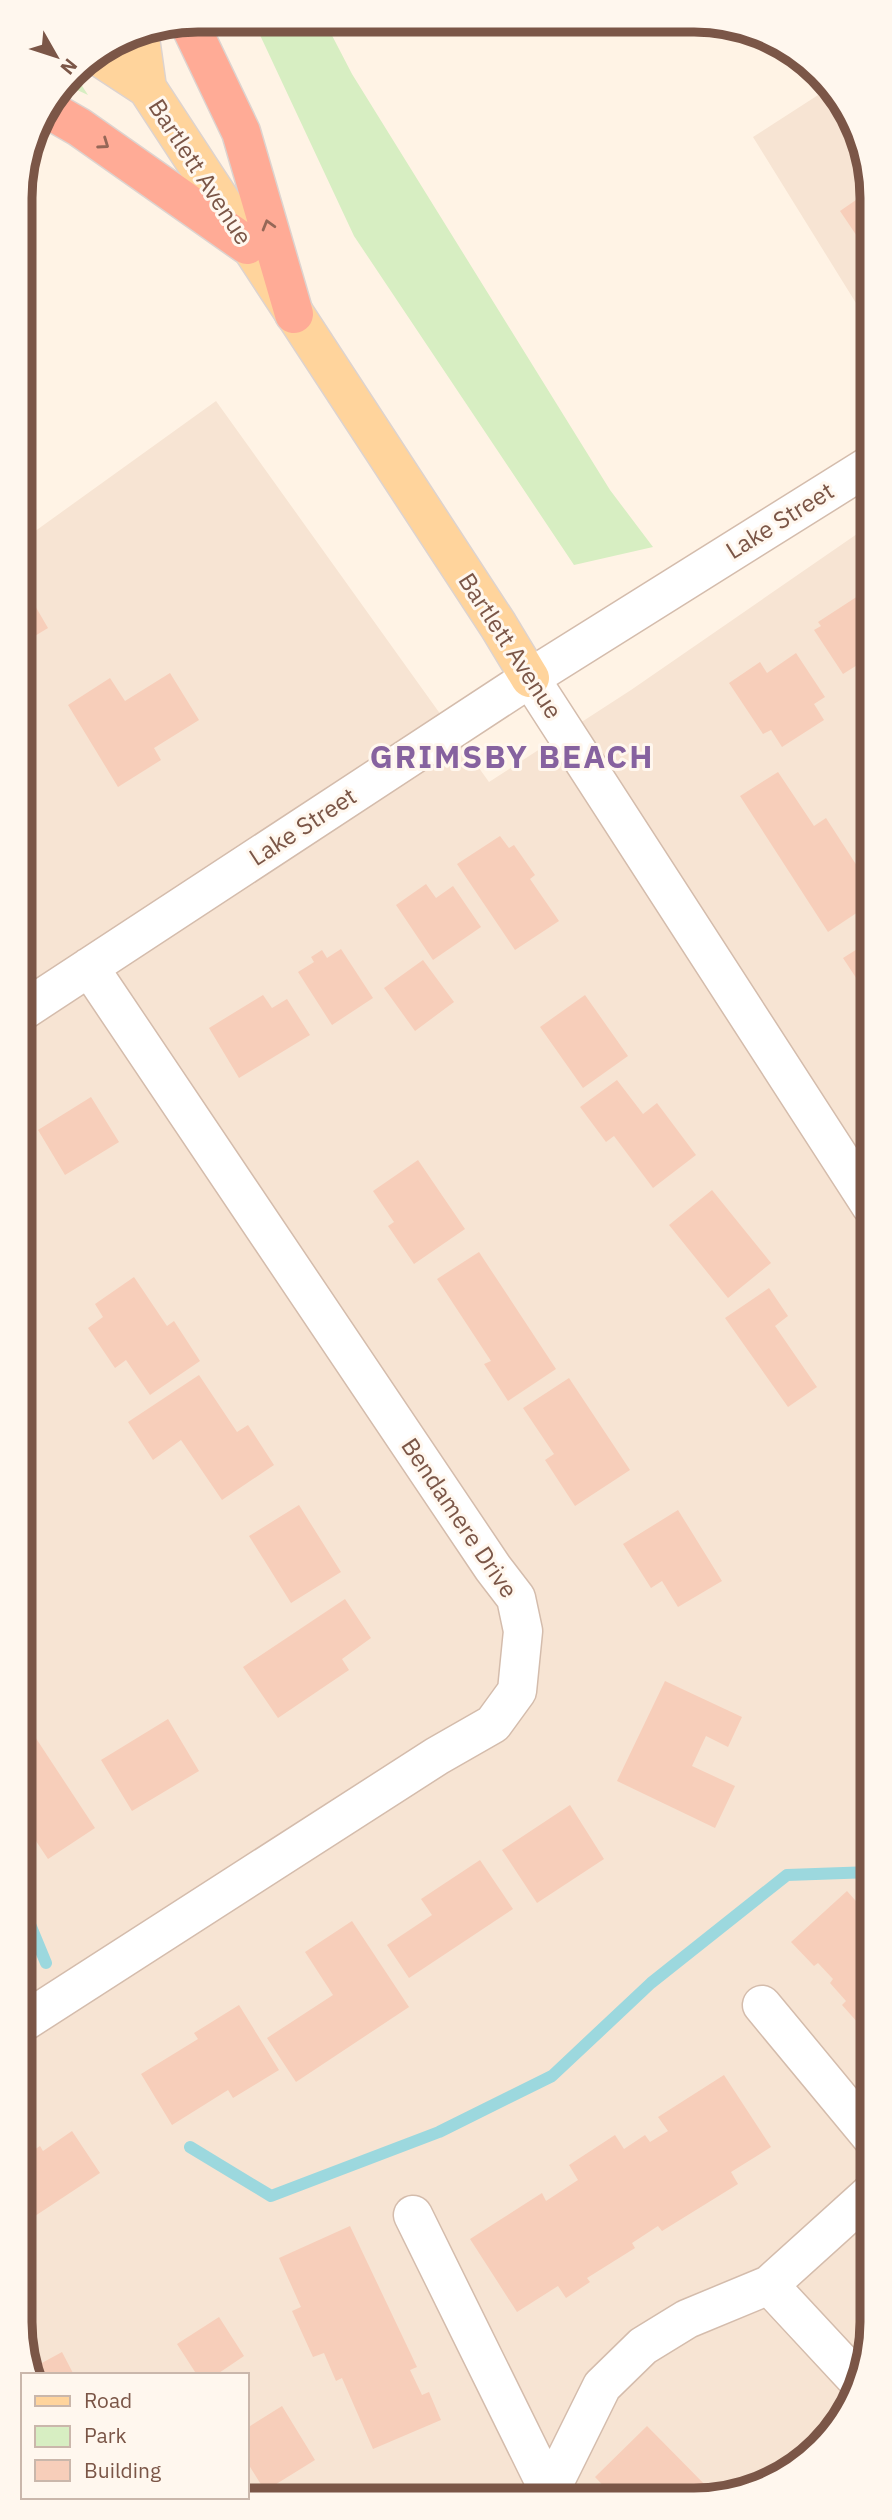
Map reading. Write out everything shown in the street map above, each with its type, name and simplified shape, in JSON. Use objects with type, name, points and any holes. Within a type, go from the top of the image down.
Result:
[{"type":"highway","points":[[193,32],[241,132],[294,314]]},
{"type":"highway","points":[[55,113],[79,127],[247,245]]},
{"type":"main road","name":"Bartlett Avenue","points":[[140,41],[147,88]]},
{"type":"main road","name":"Bartlett Avenue","points":[[104,60],[147,88],[530,678]]},
{"type":"street","name":"Lake Street","points":[[32,1005],[530,678],[860,471]]},
{"type":"street","name":"Bartlett Avenue","points":[[530,678],[860,1189]]},
{"type":"street","name":"Bendamere Drive","points":[[32,2017],[437,1756],[493,1724],[517,1691],[523,1631],[516,1598],[493,1568],[89,967]]},
{"type":"street","points":[[762,2005],[860,2123]]},
{"type":"street","points":[[552,2488],[602,2386],[643,2346],[687,2319],[769,2285],[860,2203]]},
{"type":"street","points":[[413,2215],[544,2488]]},
{"type":"street","points":[[769,2285],[852,2375]]},
{"type":"shaded area","points":[[822,92],[833,105],[852,144],[859,176],[860,309],[753,137]]},
{"type":"shaded area","points":[[216,401],[489,782],[631,690],[860,532],[860,2334],[857,2355],[848,2386],[833,2415],[812,2440],[778,2466],[748,2480],[727,2485],[695,2488],[248,2488],[248,2373],[39,2373],[32,2334],[32,533]]},
{"type":"green space","points":[[259,32],[330,32],[352,74],[610,490],[653,547],[574,565],[354,236]]},
{"type":"building","points":[[860,197],[860,241],[840,211]]},
{"type":"building","points":[[858,596],[860,663],[843,674],[814,630],[821,626],[818,622]]},
{"type":"building","points":[[32,601],[48,628],[32,638]]},
{"type":"building","points":[[796,653],[825,697],[814,704],[824,720],[782,747],[771,730],[763,734],[729,683],[760,662],[767,673]]},
{"type":"building","points":[[170,673],[199,720],[154,748],[161,760],[118,787],[68,705],[110,678],[125,701]]},
{"type":"building","points":[[778,772],[814,826],[826,818],[860,871],[860,911],[828,932],[740,796]]},
{"type":"building","points":[[500,836],[509,848],[514,845],[535,875],[530,879],[559,921],[515,950],[457,864]]},
{"type":"building","points":[[426,884],[436,898],[453,886],[481,927],[433,960],[396,905]]},
{"type":"building","points":[[860,947],[860,984],[843,958]]},
{"type":"building","points":[[341,949],[373,998],[332,1025],[298,972],[314,962],[311,957],[322,950],[327,958]]},
{"type":"building","points":[[423,960],[454,1002],[415,1031],[384,988]]},
{"type":"building","points":[[263,995],[272,1008],[287,999],[310,1035],[239,1078],[209,1028]]},
{"type":"building","points":[[585,995],[628,1056],[583,1088],[540,1027]]},
{"type":"building","points":[[617,1080],[643,1114],[657,1103],[696,1155],[653,1188],[614,1136],[606,1142],[580,1107]]},
{"type":"building","points":[[91,1097],[119,1142],[65,1175],[38,1130]]},
{"type":"building","points":[[418,1160],[465,1229],[414,1264],[388,1226],[394,1222],[373,1191]]},
{"type":"building","points":[[712,1190],[771,1263],[728,1298],[669,1225]]},
{"type":"building","points":[[479,1252],[556,1369],[508,1401],[484,1364],[491,1361],[437,1279]]},
{"type":"building","points":[[134,1277],[167,1326],[174,1321],[200,1361],[150,1395],[126,1360],[115,1368],[88,1328],[103,1317],[95,1304]]},
{"type":"building","points":[[769,1288],[788,1316],[775,1326],[817,1387],[788,1407],[725,1318]]},
{"type":"building","points":[[199,1375],[237,1432],[248,1425],[274,1465],[222,1500],[181,1440],[153,1460],[128,1422]]},
{"type":"building","points":[[569,1378],[630,1470],[575,1506],[545,1460],[554,1454],[523,1408]]},
{"type":"building","points":[[299,1505],[341,1572],[291,1603],[249,1536]]},
{"type":"building","points":[[678,1510],[722,1581],[678,1607],[662,1581],[651,1588],[623,1544]]},
{"type":"building","points":[[345,1599],[371,1638],[342,1659],[349,1670],[278,1718],[243,1667]]},
{"type":"building","points":[[665,1681],[742,1717],[728,1747],[706,1736],[692,1766],[735,1786],[715,1828],[617,1781]]},
{"type":"building","points":[[168,1719],[199,1771],[132,1811],[101,1760]]},
{"type":"building","points":[[32,1732],[95,1828],[48,1859],[32,1835]]},
{"type":"building","points":[[570,1805],[604,1859],[537,1903],[502,1850]]},
{"type":"building","points":[[480,1860],[513,1909],[409,1978],[387,1945],[432,1915],[421,1899]]},
{"type":"building","points":[[847,1891],[860,1906],[860,2025],[842,2005],[846,2001],[830,1983],[833,1979],[818,1963],[814,1966],[791,1942]]},
{"type":"building","points":[[352,1921],[409,2007],[296,2082],[267,2038],[333,1995],[305,1952]]},
{"type":"building","points":[[239,2005],[279,2070],[233,2098],[228,2090],[172,2125],[141,2074],[198,2039],[194,2033]]},
{"type":"building","points":[[724,2075],[771,2147],[731,2172],[738,2184],[662,2231],[658,2226],[632,2243],[635,2248],[587,2278],[590,2282],[566,2298],[558,2286],[517,2312],[470,2239],[542,2193],[546,2201],[578,2180],[569,2165],[615,2135],[624,2149],[645,2135],[650,2142],[668,2131],[658,2117]]},
{"type":"building","points":[[72,2131],[100,2173],[35,2216],[32,2211],[32,2151],[40,2146],[43,2151]]},
{"type":"building","points":[[350,2226],[417,2367],[410,2370],[422,2395],[429,2392],[441,2420],[373,2449],[342,2378],[336,2381],[324,2353],[313,2357],[292,2311],[301,2307],[279,2258]]},
{"type":"building","points":[[219,2317],[244,2356],[219,2373],[196,2373],[177,2344]]},
{"type":"building","points":[[62,2352],[73,2373],[39,2373],[37,2365]]},
{"type":"building","points":[[282,2406],[315,2460],[270,2488],[263,2488],[248,2464],[248,2427]]},
{"type":"building","points":[[647,2426],[708,2487],[605,2488],[595,2477]]},
{"type":"waterway","points":[[190,2147],[271,2196],[439,2132],[552,2076],[651,1983],[787,1875],[860,1872]]},
{"type":"waterway","points":[[32,1929],[46,1963]]},
{"type":"district","name":"GRIMSBY BEACH","points":[[512,757]]}]
